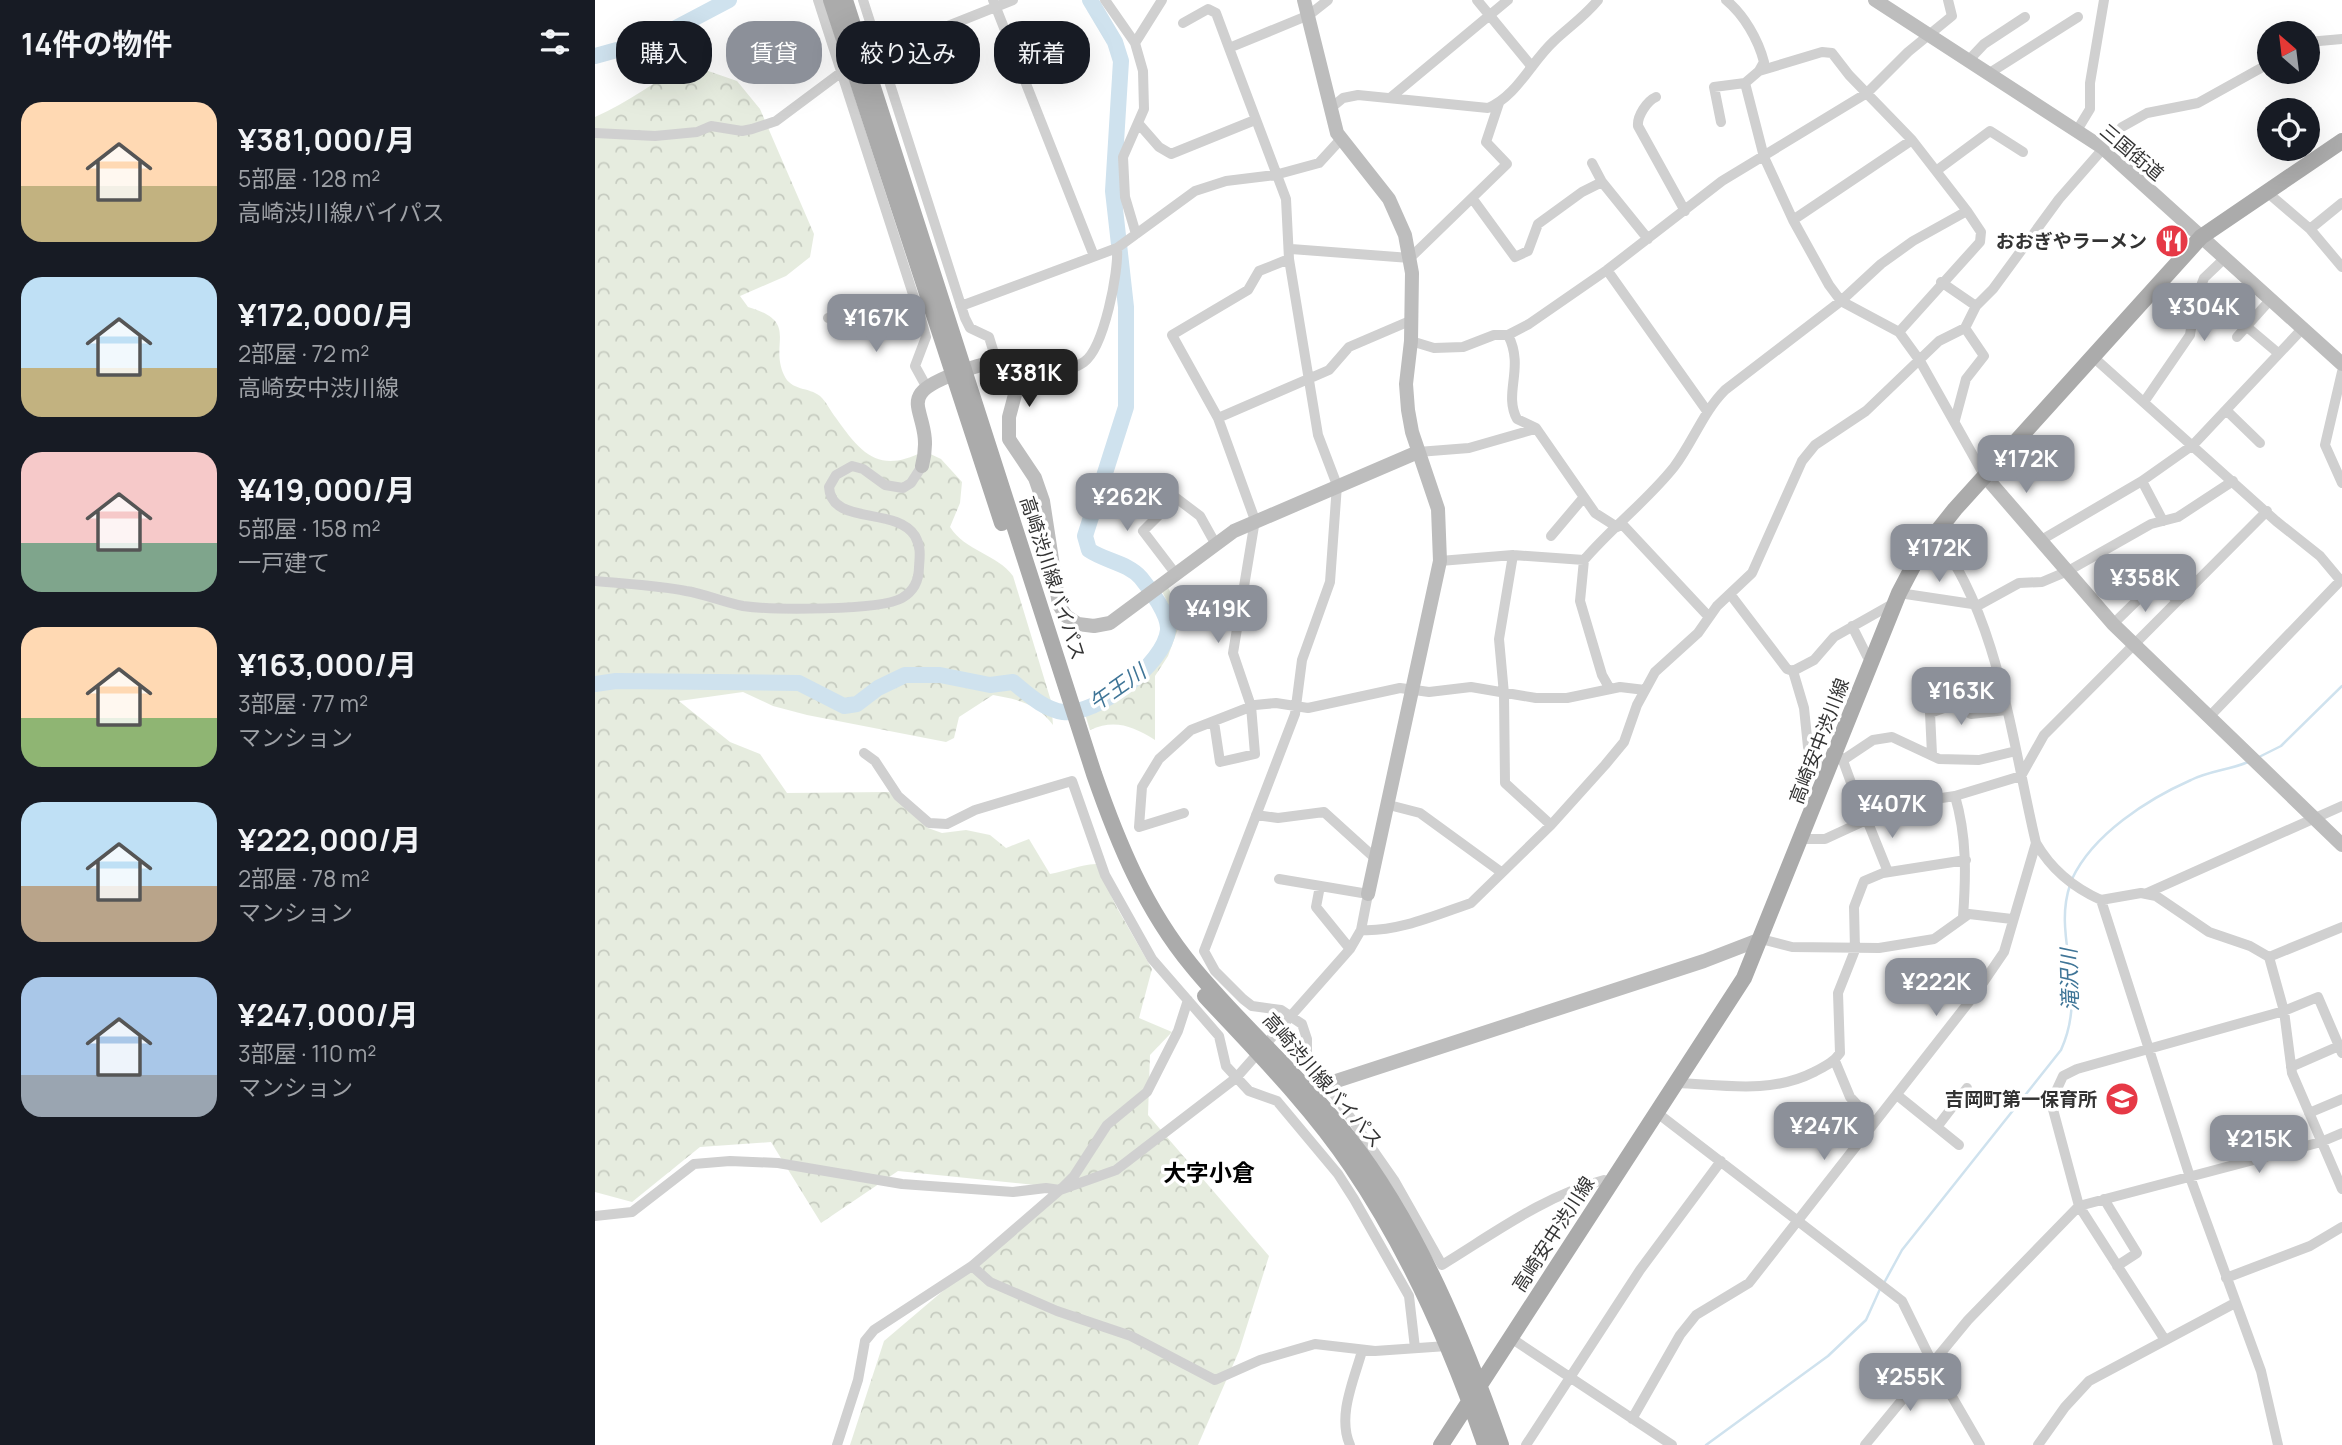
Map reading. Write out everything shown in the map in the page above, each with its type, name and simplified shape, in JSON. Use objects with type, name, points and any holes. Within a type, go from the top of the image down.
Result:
[{"type":"main road","name":"高崎渋川線バイパス","points":[[831,0],[1094,774],[1128,865],[1159,919],[1192,965],[1262,1049],[1351,1165],[1405,1259],[1447,1346],[1501,1445]]},
{"type":"main road","name":"高崎渋川線バイパス","points":[[845,0],[959,373]]},
{"type":"main road","name":"高崎安中渋川線","points":[[1441,1445],[1744,978],[1826,778],[1838,759],[1897,598],[1934,534],[1984,475],[2201,237],[2342,141]]},
{"type":"main road","name":"高崎渋川線バイパス","points":[[1262,1049],[1347,1136],[1381,1184],[1419,1252],[1463,1345],[1485,1445]]},
{"type":"street","points":[[818,0],[836,53]]},
{"type":"street","points":[[863,0],[870,21]]},
{"type":"street","points":[[954,21],[995,3],[1013,0]]},
{"type":"street","points":[[1105,0],[1135,43],[1146,99],[1127,146],[1123,168],[1125,197],[1135,235]]},
{"type":"street","points":[[1135,43],[1162,0]]},
{"type":"street","points":[[595,1216],[632,1212],[694,1164],[730,1161],[778,1163],[925,1186],[1013,1192],[1046,1188],[1060,1190],[1116,1170],[1236,1078],[1350,949],[1361,930],[1413,691],[1440,561],[1440,521],[1412,432],[1406,384],[1412,320],[1410,258],[1405,235],[1389,199],[1341,139],[1304,0]]},
{"type":"street","points":[[1229,48],[1309,15],[1328,0]]},
{"type":"street","points":[[1477,0],[1532,67]]},
{"type":"street","points":[[1389,98],[1508,0]]},
{"type":"street","points":[[1331,108],[1350,95],[1488,108],[1499,103],[1552,43],[1585,16],[1598,0]]},
{"type":"street","points":[[1726,0],[1741,16],[1759,47],[1763,62],[1759,71]]},
{"type":"street","name":"三国街道","points":[[1875,0],[2103,148],[2342,364]]},
{"type":"street","points":[[1412,341],[1434,348],[1449,348],[1462,347],[1494,335],[1508,335],[1607,270],[1722,181],[1867,93],[1952,16],[1948,0]]},
{"type":"street","points":[[2076,132],[2090,109],[2089,83],[2104,0]]},
{"type":"street","points":[[995,3],[1094,256]]},
{"type":"street","points":[[1183,23],[1208,9],[1216,13],[1286,199],[1290,254],[1318,435],[1337,485],[1330,582],[1302,660],[1296,707],[1204,951],[1215,971],[1252,1006],[1273,1008],[1293,1015],[1305,1030],[1307,1059],[1328,1084],[1394,1180],[1442,1265],[1534,1209],[1584,1185],[1604,1180],[1610,1183]]},
{"type":"street","points":[[1968,61],[1984,44],[2025,17]]},
{"type":"street","points":[[1988,74],[2078,17]]},
{"type":"street","points":[[2321,41],[2342,39]]},
{"type":"street","points":[[1721,122],[1714,87],[1745,83],[1759,71],[1827,51],[1912,140],[1981,232],[1980,242],[1941,282],[1899,332]]},
{"type":"street","points":[[1361,930],[1375,931],[1403,925],[1471,904],[1551,825],[1624,742],[1654,672],[1698,633],[1709,617],[1752,573],[1760,561],[1802,461],[1815,445],[1866,411],[1939,341],[1965,328],[1976,306],[1993,289],[2059,199],[2103,148],[2134,119],[2198,103],[2257,70]]},
{"type":"street","points":[[595,133],[655,135],[697,132],[711,126],[742,131],[752,129],[776,121],[836,76]]},
{"type":"street","points":[[1745,83],[1764,157],[1793,220],[1842,301],[1899,332],[1920,361],[1984,475],[2043,539],[2113,624],[2342,845]]},
{"type":"street","points":[[846,84],[926,337],[915,366],[926,386]]},
{"type":"street","points":[[890,84],[970,328],[989,337],[997,363],[1012,372],[1017,387],[1009,417],[1009,439],[1035,478],[1043,501],[1059,605],[1066,616],[1078,624],[1094,626],[1109,623],[1215,543],[1255,520],[1418,452],[1469,448],[1537,428]]},
{"type":"street","points":[[1656,97],[1650,100],[1637,121],[1638,126],[1685,211]]},
{"type":"street","points":[[1214,722],[1220,762],[1255,754],[1251,706],[1233,653],[1255,520],[1219,418],[1172,335],[1248,290],[1259,271],[1290,254],[1410,258],[1507,164],[1486,142],[1499,103]]},
{"type":"street","points":[[1138,123],[1159,147],[1171,153],[1255,120]]},
{"type":"street","points":[[1936,171],[1990,131],[2023,152]]},
{"type":"street","points":[[961,306],[1118,247],[1195,191],[1226,181],[1275,174],[1319,163],[1341,139]]},
{"type":"street","points":[[1793,220],[1912,140]]},
{"type":"street","points":[[1592,163],[1602,182],[1648,239]]},
{"type":"street","points":[[1472,198],[1515,257],[1528,251],[1538,224],[1582,192],[1602,182]]},
{"type":"street","points":[[2268,193],[2310,229],[2342,267]]},
{"type":"street","points":[[2310,229],[2342,203]]},
{"type":"street","points":[[1611,689],[1602,675],[1580,601],[1584,560],[1676,464],[1707,411],[1725,390],[1842,301],[1881,264],[1913,241],[1966,211]]},
{"type":"street","points":[[1017,387],[1075,366],[1089,356],[1117,274],[1118,247]]},
{"type":"street","points":[[2144,402],[2190,335],[2195,302],[2203,278],[2225,258]]},
{"type":"street","points":[[1607,270],[1707,411]]},
{"type":"street","points":[[1941,282],[1976,306]]},
{"type":"street","points":[[2237,337],[2270,299]]},
{"type":"street","points":[[828,318],[850,312],[874,338],[921,319]]},
{"type":"street","points":[[1219,418],[1335,366],[1345,351],[1358,342],[1384,334],[1412,320]]},
{"type":"street","points":[[2246,326],[2278,353]]},
{"type":"street","points":[[1955,420],[1966,379],[1984,356],[1965,328]]},
{"type":"street","points":[[2043,539],[2142,481],[2193,445],[2303,328]]},
{"type":"street","points":[[1508,335],[1515,349],[1517,370],[1513,411],[1522,424],[1537,428],[1595,513],[1620,525],[1709,617]]},
{"type":"street","points":[[2092,356],[2321,556],[2341,580],[2210,716]]},
{"type":"street","points":[[595,581],[687,591],[744,606],[843,607],[878,605],[899,600],[911,592],[919,579],[920,546],[913,533],[902,522],[842,509],[834,503],[829,487],[836,475],[852,466],[863,469],[885,485],[903,488],[911,483],[922,467],[926,450],[917,401],[926,386],[959,373],[997,363]]},
{"type":"street","points":[[2342,372],[2325,444],[2342,483]]},
{"type":"street","points":[[2226,410],[2260,443]]},
{"type":"street","points":[[2142,481],[2163,521]]},
{"type":"street","points":[[1730,594],[1787,669],[1793,671],[1814,660],[1834,636],[1897,598],[1975,606],[2019,583],[2042,582],[2151,524],[2178,517],[2234,481]]},
{"type":"street","points":[[1155,482],[1200,516],[1215,543]]},
{"type":"street","points":[[1551,536],[1584,497]]},
{"type":"street","points":[[1175,573],[1143,531],[1176,498]]},
{"type":"street","points":[[1803,839],[1825,839],[1901,804],[1955,796],[2021,776],[2044,735],[2267,511]]},
{"type":"street","points":[[1934,534],[1948,551],[1975,606],[2006,710],[2036,843],[2059,873],[2090,895],[2101,900],[2147,893],[2316,820],[2342,806]]},
{"type":"street","points":[[1440,561],[1513,555],[1584,560]]},
{"type":"street","points":[[1513,555],[1499,639],[1504,694],[1505,783],[1551,825]]},
{"type":"street","points":[[2113,624],[2158,580],[2177,601]]},
{"type":"street","points":[[1852,626],[1867,656],[1873,659]]},
{"type":"street","points":[[1793,671],[1804,708],[1808,747],[1826,778]]},
{"type":"street","points":[[1184,813],[1139,827],[1142,788],[1152,769],[1184,736],[1251,706],[1271,703],[1308,708],[1400,688],[1413,691],[1471,687],[1504,694],[1567,698],[1611,689],[1645,690]]},
{"type":"street","points":[[1932,754],[1930,713],[1955,704],[1971,714],[2006,710]]},
{"type":"street","points":[[1888,872],[1838,759],[1873,740],[1892,737],[1939,759],[1979,760],[2016,751]]},
{"type":"street","points":[[864,753],[876,761],[898,796],[929,823],[947,824],[975,810],[1072,781],[1097,856],[1116,898],[1152,959],[1219,1036],[1223,1058],[1236,1078],[1254,1095],[1277,1101],[1338,1174],[1402,1280],[1412,1310],[1415,1348]]},
{"type":"street","points":[[1955,796],[1962,822],[1966,859],[1963,917]]},
{"type":"street","points":[[1389,805],[1420,813],[1501,872]]},
{"type":"street","points":[[1256,815],[1279,818],[1324,812],[1377,860]]},
{"type":"street","points":[[1632,1419],[1680,1335],[1696,1315],[1749,1283],[1897,1095],[2004,952],[2036,843]]},
{"type":"street","points":[[1677,1083],[1748,1088],[1793,1083],[1835,1061],[1840,1053],[1838,993],[1855,950],[1854,907],[1857,893],[1864,881],[1888,872],[1966,859]]},
{"type":"street","points":[[1279,879],[1368,894]]},
{"type":"street","points":[[1320,886],[1316,907],[1350,949]]},
{"type":"street","points":[[2147,893],[2165,900],[2209,932],[2250,946],[2269,957],[2284,1011],[2291,1067],[2342,1189]]},
{"type":"street","points":[[2101,900],[2190,1177],[2261,1371],[2278,1445]]},
{"type":"street","points":[[1328,1084],[1693,965],[1761,939],[1792,947],[1855,950],[1934,939],[1963,917],[1983,914],[2013,919]]},
{"type":"street","points":[[2269,957],[2342,927]]},
{"type":"street","points":[[2165,1340],[2079,1206],[2051,1102],[2053,1092],[2063,1076],[2077,1069],[2284,1011],[2318,998],[2340,1049],[2291,1067]]},
{"type":"street","points":[[837,1445],[858,1381],[865,1341],[874,1330],[972,1266],[1074,1176],[1107,1125],[1147,1092],[1178,1031],[1188,1000]]},
{"type":"street","points":[[1835,1061],[1850,1097],[1874,1123]]},
{"type":"street","points":[[1937,1127],[1967,1088]]},
{"type":"street","points":[[1897,1095],[1959,1145]]},
{"type":"street","points":[[2309,1113],[2342,1099]]},
{"type":"street","points":[[1656,1112],[1902,1301],[1932,1362],[1980,1445]]},
{"type":"street","points":[[1865,1445],[1968,1320],[2079,1206],[2321,1142],[2342,1133]]},
{"type":"street","points":[[1526,1445],[1640,1270],[1721,1160]]},
{"type":"street","points":[[2104,1199],[2137,1253],[2117,1266]]},
{"type":"street","points":[[2226,1278],[2310,1246],[2342,1227]]},
{"type":"street","points":[[972,1266],[990,1282],[1058,1311],[1131,1336],[1215,1380],[1304,1346],[1326,1344],[1363,1351],[1447,1346]]},
{"type":"street","points":[[2038,1445],[2064,1407],[2089,1381],[2235,1303]]},
{"type":"street","points":[[1511,1338],[1672,1445]]},
{"type":"street","points":[[1350,1445],[1346,1411],[1363,1351]]},
{"type":"green space","points":[[712,72],[726,77],[726,84],[739,84],[760,109],[814,234],[810,257],[786,276],[740,296],[748,307],[764,313],[778,326],[780,363],[787,380],[820,396],[845,431],[864,451],[873,457],[895,461],[924,451],[941,459],[962,482],[960,503],[950,527],[964,542],[999,562],[1013,576],[1051,701],[1053,725],[1034,707],[993,695],[959,717],[954,738],[946,742],[807,715],[773,706],[743,692],[679,701],[730,742],[760,754],[787,793],[889,792],[928,828],[942,833],[966,830],[990,835],[1006,848],[1029,839],[1050,874],[1096,864],[1116,906],[1152,969],[1139,1018],[1172,1032],[1150,1055],[1148,1115],[1269,1256],[1239,1351],[1198,1445],[850,1445],[884,1341],[1064,1188],[898,1171],[821,1223],[771,1142],[700,1147],[632,1202],[595,1192],[595,117],[654,84],[712,84]]},
{"type":"green space","points":[[1167,585],[1182,618],[1168,656],[1155,676],[1155,740],[1123,726],[1107,725],[1090,730],[1085,714],[1121,693],[1138,679],[1164,648],[1170,630],[1170,610],[1161,590]]},
{"type":"waterway","points":[[595,56],[653,40],[729,0]]},
{"type":"waterway","name":"午王川","points":[[595,684],[616,681],[799,683],[844,706],[857,704],[878,688],[905,675],[940,675],[990,685],[1013,682],[1042,704],[1063,712],[1093,706],[1110,697],[1155,658],[1168,630],[1166,617],[1159,603],[1136,573],[1089,550],[1085,536],[1126,407],[1126,307],[1113,191],[1121,61],[1115,42],[1090,0]]},
{"type":"waterway","name":"滝沢川","points":[[2257,758],[2281,746],[2342,686]]},
{"type":"waterway","name":"滝沢川","points":[[2072,879],[2093,847],[2140,808],[2198,777],[2248,762]]},
{"type":"waterway","name":"滝沢川","points":[[1884,1283],[1902,1250],[2061,1050],[2069,1027],[2072,1006],[2065,924],[2070,885]]},
{"type":"waterway","name":"滝沢川","points":[[1706,1445],[1828,1356],[1866,1320],[1880,1289]]},
{"type":"place","name":"おおぎやラーメン","points":[[2172,241]]},
{"type":"place","name":"吉岡町第一保育所","points":[[2122,1099]]},
{"type":"district","name":"大字小倉","points":[[1209,1172]]}]
